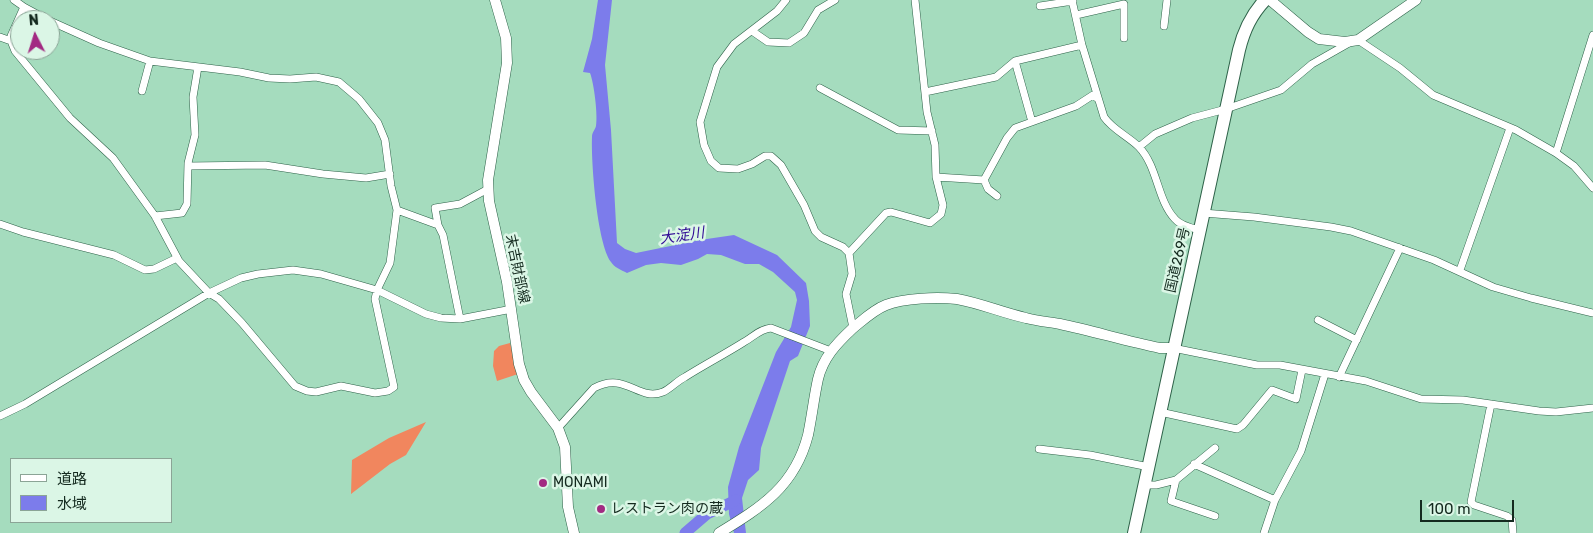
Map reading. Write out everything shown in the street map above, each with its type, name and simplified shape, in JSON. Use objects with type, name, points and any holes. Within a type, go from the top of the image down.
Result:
[{"type":"highway","name":"国道269号","points":[[1134,533],[1244,30],[1250,18],[1265,0]]},
{"type":"street","points":[[14,0],[28,10]]},
{"type":"street","name":"末吉財部線","points":[[495,0],[506,38],[507,63],[488,189],[489,201],[512,309],[517,350],[524,380],[558,428],[565,447],[568,507],[574,533]]},
{"type":"street","points":[[786,0],[777,11],[734,44],[717,67],[700,122],[704,145],[711,161],[719,168],[738,169],[752,164],[765,156],[771,156],[781,165],[804,206],[815,231],[821,237],[843,247],[850,253],[852,274],[846,294],[853,328]]},
{"type":"street","points":[[752,31],[768,42],[789,43],[804,33],[818,10],[835,0]]},
{"type":"street","points":[[850,253],[886,213],[891,212],[930,223],[941,214],[943,205],[936,177],[935,145],[925,92],[915,0]]},
{"type":"street","points":[[1164,26],[1168,0]]},
{"type":"street","points":[[1270,0],[1319,39],[1345,42],[1355,41],[1388,59],[1433,95],[1516,130],[1556,153],[1574,166],[1593,188]]},
{"type":"street","points":[[1139,147],[1154,134],[1177,124],[1281,90],[1312,64],[1355,41],[1416,0]]},
{"type":"street","points":[[1040,6],[1072,1],[1082,45],[1104,117],[1109,124],[1139,147],[1147,158],[1166,204],[1175,220],[1200,230]]},
{"type":"street","points":[[1076,15],[1124,4],[1124,38]]},
{"type":"street","points":[[22,60],[70,118],[112,158],[155,216],[177,258],[209,293],[219,299],[236,317],[295,386],[316,392],[346,387],[376,393],[394,387],[375,299],[377,290],[390,263],[397,210],[385,140],[378,123],[359,99],[339,82],[316,77],[290,80],[269,78],[240,72],[150,61],[98,43],[60,25]]},
{"type":"street","points":[[1556,153],[1593,35]]},
{"type":"street","points":[[925,92],[996,77],[1015,61],[1082,45]]},
{"type":"street","points":[[142,92],[150,61]]},
{"type":"street","points":[[1015,61],[1032,122]]},
{"type":"street","points":[[155,216],[182,213],[187,204],[188,166],[195,135],[193,97],[198,67]]},
{"type":"street","points":[[820,88],[898,130],[932,131]]},
{"type":"street","points":[[984,180],[1015,128],[1076,106],[1093,95],[1098,99]]},
{"type":"street","points":[[1460,270],[1510,128]]},
{"type":"street","points":[[188,166],[265,165],[323,174],[366,178],[390,174]]},
{"type":"street","points":[[936,177],[984,180]]},
{"type":"street","points":[[984,180],[988,189],[997,196]]},
{"type":"street","points":[[460,319],[443,235],[438,225],[435,208],[460,204],[488,189]]},
{"type":"street","points":[[397,210],[438,225]]},
{"type":"street","points":[[1203,213],[1331,226],[1369,236],[1460,270],[1493,287],[1518,295],[1593,312]]},
{"type":"street","points":[[0,224],[23,232],[114,255],[145,270],[154,269],[177,258]]},
{"type":"street","points":[[1340,377],[1400,248]]},
{"type":"street","points":[[0,416],[25,404],[209,293],[250,276],[293,270],[321,274],[377,290],[426,314],[441,318],[460,319],[512,309]]},
{"type":"street","points":[[720,532],[768,501],[789,476],[808,436],[819,377],[830,351],[868,316],[884,306],[905,301],[940,298],[958,299],[1026,318],[1061,324],[1160,348],[1173,348],[1257,365],[1280,365],[1366,381],[1421,399],[1463,400],[1556,412],[1593,408]]},
{"type":"street","points":[[1318,320],[1357,340]]},
{"type":"street","points":[[558,428],[594,388],[602,384],[622,383],[650,394],[665,391],[684,377],[732,350],[764,329],[770,328],[830,351]]},
{"type":"street","points":[[1160,412],[1237,429],[1272,390],[1296,399],[1302,370]]},
{"type":"street","points":[[1264,533],[1275,500],[1301,450],[1325,374]]},
{"type":"street","points":[[1491,404],[1471,502],[1474,505],[1507,516],[1512,520],[1513,533]]},
{"type":"street","points":[[1144,485],[1156,485],[1176,480],[1214,448]]},
{"type":"street","points":[[1039,449],[1090,455],[1149,467]]},
{"type":"street","points":[[1194,464],[1275,500]]},
{"type":"street","points":[[1176,480],[1170,501],[1215,516]]},
{"type":"shaded area","points":[[510,343],[518,374],[497,381],[493,366],[494,351],[499,346]]},
{"type":"shaded area","points":[[426,422],[406,455],[390,464],[351,494],[352,460],[389,438]]},
{"type":"water","points":[[598,0],[612,0],[605,65],[611,130],[617,243],[625,249],[636,253],[734,235],[777,255],[806,283],[810,326],[798,356],[790,361],[761,448],[759,470],[748,480],[742,498],[746,533],[734,533],[729,514],[728,487],[739,447],[776,352],[791,327],[797,300],[795,292],[773,272],[759,264],[745,264],[721,255],[707,254],[681,265],[661,263],[646,265],[627,273],[611,262],[602,238],[594,183],[592,134],[596,126],[596,107],[594,91],[590,73],[583,72],[592,39]]},
{"type":"waterway","points":[[685,533],[707,514],[736,500]]},
{"type":"place","name":"MONAMI","points":[[543,483]]},
{"type":"place","name":"レストラン肉の蔵","points":[[601,509]]},
{"type":"water label","name":"大淀川","points":[[682,236]]}]
